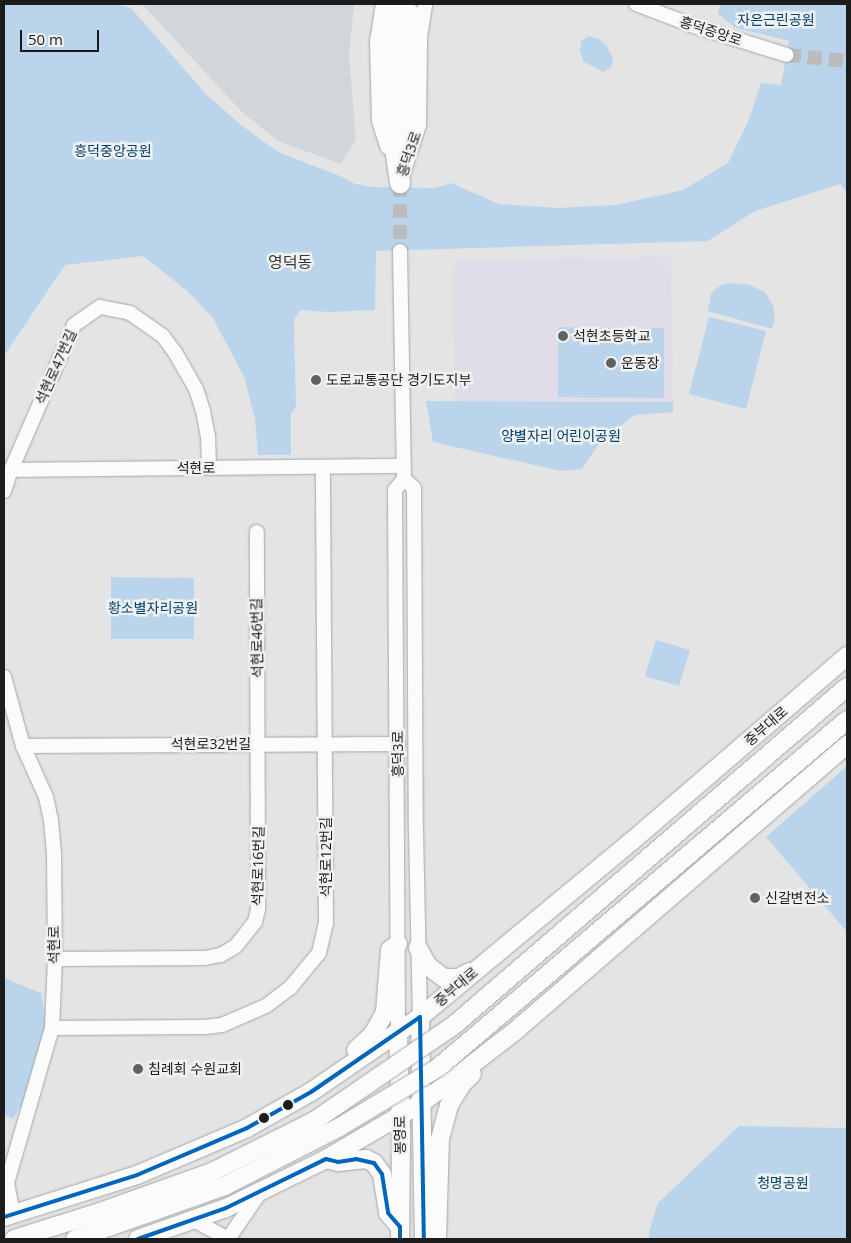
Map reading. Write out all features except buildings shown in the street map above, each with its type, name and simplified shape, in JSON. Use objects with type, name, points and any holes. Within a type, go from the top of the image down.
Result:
[{"type":"highway","points":[[397,4],[391,56],[391,120],[400,183]]},
{"type":"highway","points":[[400,183],[406,116],[410,4]]},
{"type":"main road","name":"중부대로","points":[[8,1215],[137,1175],[246,1128],[314,1090],[420,1016],[632,841],[847,656]]},
{"type":"main road","points":[[14,1239],[100,1212],[212,1172],[314,1121],[453,1026],[847,687]]},
{"type":"main road","points":[[76,1239],[225,1186],[338,1128],[439,1067],[847,720]]},
{"type":"main road","points":[[138,1239],[226,1208],[326,1159],[423,1102],[514,1032],[847,745]]},
{"type":"main road","points":[[314,1090],[373,1034],[386,1012],[390,950],[398,944]]},
{"type":"main road","points":[[418,948],[428,966],[444,978],[458,978],[475,970]]},
{"type":"main road","name":"봉영로","points":[[420,1016],[424,1239]]},
{"type":"main road","name":"봉영로","points":[[398,1032],[401,1166],[400,1233]]},
{"type":"main road","points":[[436,1239],[440,1139],[449,1104],[462,1084],[514,1032]]},
{"type":"main road","points":[[326,1159],[338,1162],[366,1159],[374,1163],[382,1174],[388,1213],[400,1233]]},
{"type":"main road","points":[[401,1166],[406,1163],[412,1166],[413,1214],[423,1219]]},
{"type":"street","name":"흥덕3로","points":[[400,183],[419,125],[420,37],[425,4]]},
{"type":"street","name":"흥덕중앙로","points":[[636,4],[694,26],[787,55]]},
{"type":"street","name":"흥덕3로","points":[[382,8],[377,40],[379,120],[400,183]]},
{"type":"street","name":"흥덕3로","points":[[398,1032],[398,744],[395,490],[404,473],[400,251]]},
{"type":"street","name":"석현로47번길","points":[[11,470],[74,325],[100,307],[130,313],[163,336],[176,354],[196,389],[203,411],[208,436],[209,468]]},
{"type":"street","name":"석현로","points":[[11,470],[323,467],[404,473]]},
{"type":"street","name":"석현로12번길","points":[[52,1028],[205,1027],[222,1025],[266,1006],[290,988],[319,953],[326,924],[323,467]]},
{"type":"street","points":[[4,491],[11,470]]},
{"type":"street","name":"흥덕3로","points":[[404,473],[414,488],[420,1016]]},
{"type":"street","name":"석현로46번길","points":[[257,532],[258,744]]},
{"type":"street","name":"석현로","points":[[4,677],[23,746],[46,797],[51,820],[54,852],[52,1028],[7,1183],[8,1215]]},
{"type":"street","name":"석현로16번길","points":[[54,959],[205,958],[221,955],[242,939],[255,922],[258,909],[258,744]]},
{"type":"street","name":"석현로32번길","points":[[23,746],[398,744]]},
{"type":"street","points":[[192,1220],[228,1239],[261,1191]]},
{"type":"shaded area","points":[[142,4],[354,4],[349,56],[356,139],[341,164],[278,141],[241,111]]},
{"type":"shaded area","name":"석현초등학교","points":[[671,257],[673,402],[455,401],[452,271],[459,260]]},
{"type":"green space","name":"흥덕중앙공원","points":[[4,4],[116,4],[131,8],[206,94],[241,125],[278,152],[340,176],[355,184],[373,187],[435,188],[451,183],[499,204],[557,208],[616,205],[683,190],[728,163],[748,122],[761,83],[781,85],[789,41],[736,28],[718,14],[720,4],[847,4],[847,192],[840,184],[755,211],[708,241],[376,251],[375,310],[329,312],[300,310],[294,320],[296,407],[291,414],[291,455],[258,455],[255,419],[244,377],[213,318],[186,290],[143,256],[65,265],[4,356]]},
{"type":"green space","points":[[589,36],[599,39],[607,46],[613,59],[611,68],[603,72],[584,62],[580,51],[581,41]]},
{"type":"green space","points":[[735,283],[750,285],[766,293],[773,306],[775,319],[772,329],[708,311],[711,293],[721,285]]},
{"type":"green space","points":[[709,317],[766,331],[746,409],[689,394]]},
{"type":"green space","name":"운동장","points":[[558,327],[664,328],[664,398],[558,397]]},
{"type":"green space","name":"양별자리 어린이공원","points":[[426,401],[673,402],[673,412],[635,415],[601,441],[582,469],[561,471],[433,442]]},
{"type":"green space","name":"황소별자리공원","points":[[111,577],[194,578],[194,639],[111,639]]},
{"type":"green space","points":[[656,640],[690,650],[679,686],[645,676]]},
{"type":"green space","points":[[847,766],[847,932],[766,837]]},
{"type":"green space","points":[[4,978],[41,993],[46,1025],[22,1105],[13,1119],[4,1115]]},
{"type":"green space","name":"청명공원","points":[[739,1126],[847,1128],[847,1239],[649,1239],[649,1232],[658,1203]]},
{"type":"tunnel","points":[[787,55],[847,61]]},
{"type":"tunnel","points":[[400,183],[400,251]]},
{"type":"transit line","points":[[420,1017],[424,1239]]},
{"type":"transit line","points":[[4,1217],[137,1175],[247,1128],[311,1092],[420,1017]]},
{"type":"transit line","points":[[138,1239],[226,1208],[326,1159],[338,1162],[356,1159],[374,1163],[382,1174],[388,1213],[400,1227],[400,1239]]},
{"type":"place","name":"석현초등학교","points":[[563,336]]},
{"type":"place","name":"운동장","points":[[611,363]]},
{"type":"place","name":"도로교통공단 경기도지부","points":[[316,380]]},
{"type":"place","name":"신갈변전소","points":[[755,898]]},
{"type":"place","name":"침례회 수원교회","points":[[138,1069]]},
{"type":"district","name":"영덕동","points":[[290,262]]},
{"type":"park label","name":"자은근린공원","points":[[776,20]]}]
